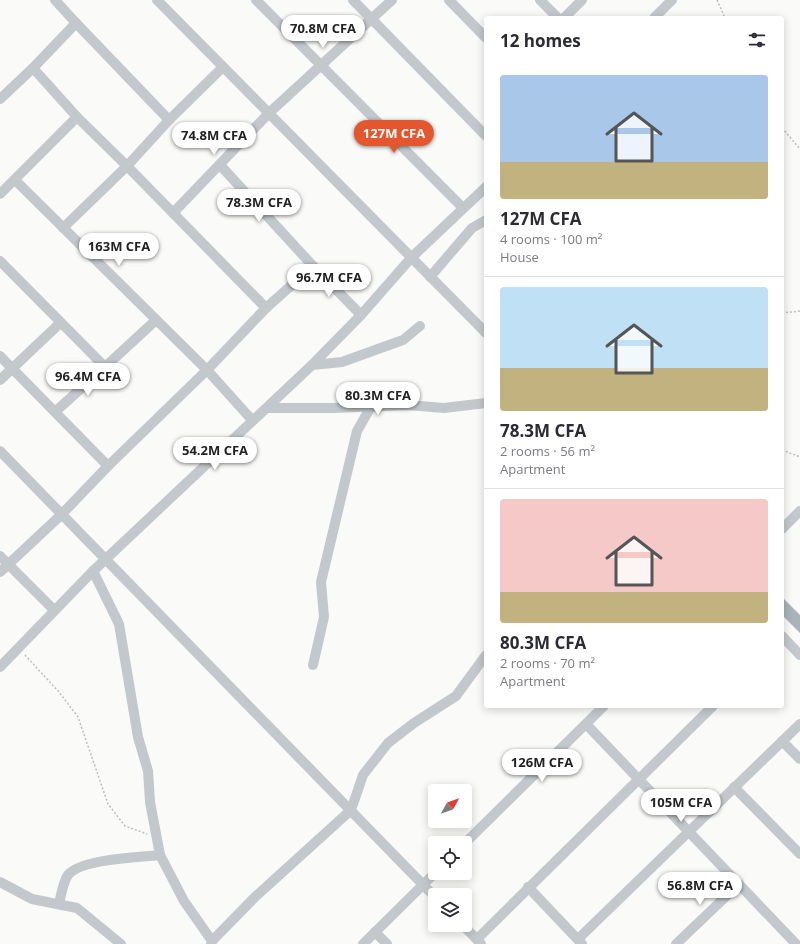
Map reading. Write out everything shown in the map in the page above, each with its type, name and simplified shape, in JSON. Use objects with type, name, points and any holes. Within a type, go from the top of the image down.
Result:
[{"type":"street","points":[[55,0],[169,120]]},
{"type":"street","points":[[157,0],[484,331]]},
{"type":"street","points":[[256,0],[463,208]]},
{"type":"street","points":[[353,0],[484,134]]},
{"type":"street","points":[[173,213],[269,113],[392,0]]},
{"type":"street","points":[[449,0],[484,36]]},
{"type":"street","points":[[540,0],[556,16]]},
{"type":"street","points":[[566,16],[582,0]]},
{"type":"street","points":[[656,16],[672,0]]},
{"type":"street","points":[[0,99],[33,68],[76,23]]},
{"type":"street","points":[[63,228],[127,166],[169,120],[223,67]]},
{"type":"street","points":[[33,68],[77,117],[266,308]]},
{"type":"street","points":[[0,194],[77,117]]},
{"type":"street","points":[[220,165],[313,266],[361,315]]},
{"type":"street","points":[[15,180],[207,370],[252,420]]},
{"type":"street","points":[[0,667],[93,571],[312,365],[361,315],[411,258],[484,190]]},
{"type":"street","points":[[430,277],[472,228],[484,221]]},
{"type":"street","points":[[0,261],[105,367]]},
{"type":"street","points":[[0,572],[61,515],[108,466],[207,370],[266,308],[313,266]]},
{"type":"street","points":[[56,412],[156,320]]},
{"type":"street","points":[[0,380],[60,323]]},
{"type":"street","points":[[312,365],[342,362],[403,340],[420,326]]},
{"type":"street","points":[[0,356],[108,466]]},
{"type":"street","points":[[268,408],[333,408],[372,405],[407,405],[444,408],[484,403]]},
{"type":"street","points":[[312,665],[324,617],[321,582],[357,431],[372,405]]},
{"type":"street","points":[[0,451],[428,890]]},
{"type":"street","points":[[784,527],[800,511]]},
{"type":"street","points":[[0,556],[54,610]]},
{"type":"street","points":[[93,571],[120,624],[138,737],[148,771],[150,802],[160,856],[184,901],[212,943],[255,897],[351,810],[363,775],[388,743],[414,723],[456,696],[484,658]]},
{"type":"street","points":[[784,638],[800,655]]},
{"type":"street","points":[[472,837],[602,708]]},
{"type":"street","points":[[470,932],[479,941],[528,887],[711,708]]},
{"type":"street","points":[[586,724],[739,884],[792,943]]},
{"type":"street","points":[[528,887],[580,942],[734,787],[800,724]]},
{"type":"street","points":[[782,741],[800,759]]},
{"type":"street","points":[[734,787],[800,854]]},
{"type":"street","points":[[59,904],[68,875],[74,869],[105,860],[160,856]]},
{"type":"street","points":[[363,944],[428,880]]},
{"type":"street","points":[[0,882],[32,899],[77,908],[121,944]]},
{"type":"street","points":[[676,944],[739,884]]},
{"type":"street","points":[[376,932],[387,944]]},
{"type":"path","points":[[716,0],[724,16]]},
{"type":"path","points":[[784,130],[800,149]]},
{"type":"path","points":[[784,313],[800,311]]},
{"type":"path","points":[[784,451],[800,457]]},
{"type":"path","points":[[19,648],[59,692],[78,717],[108,804],[125,826],[157,838]]},
{"type":"building","points":[[784,599],[800,615],[800,633],[784,617]]}]
